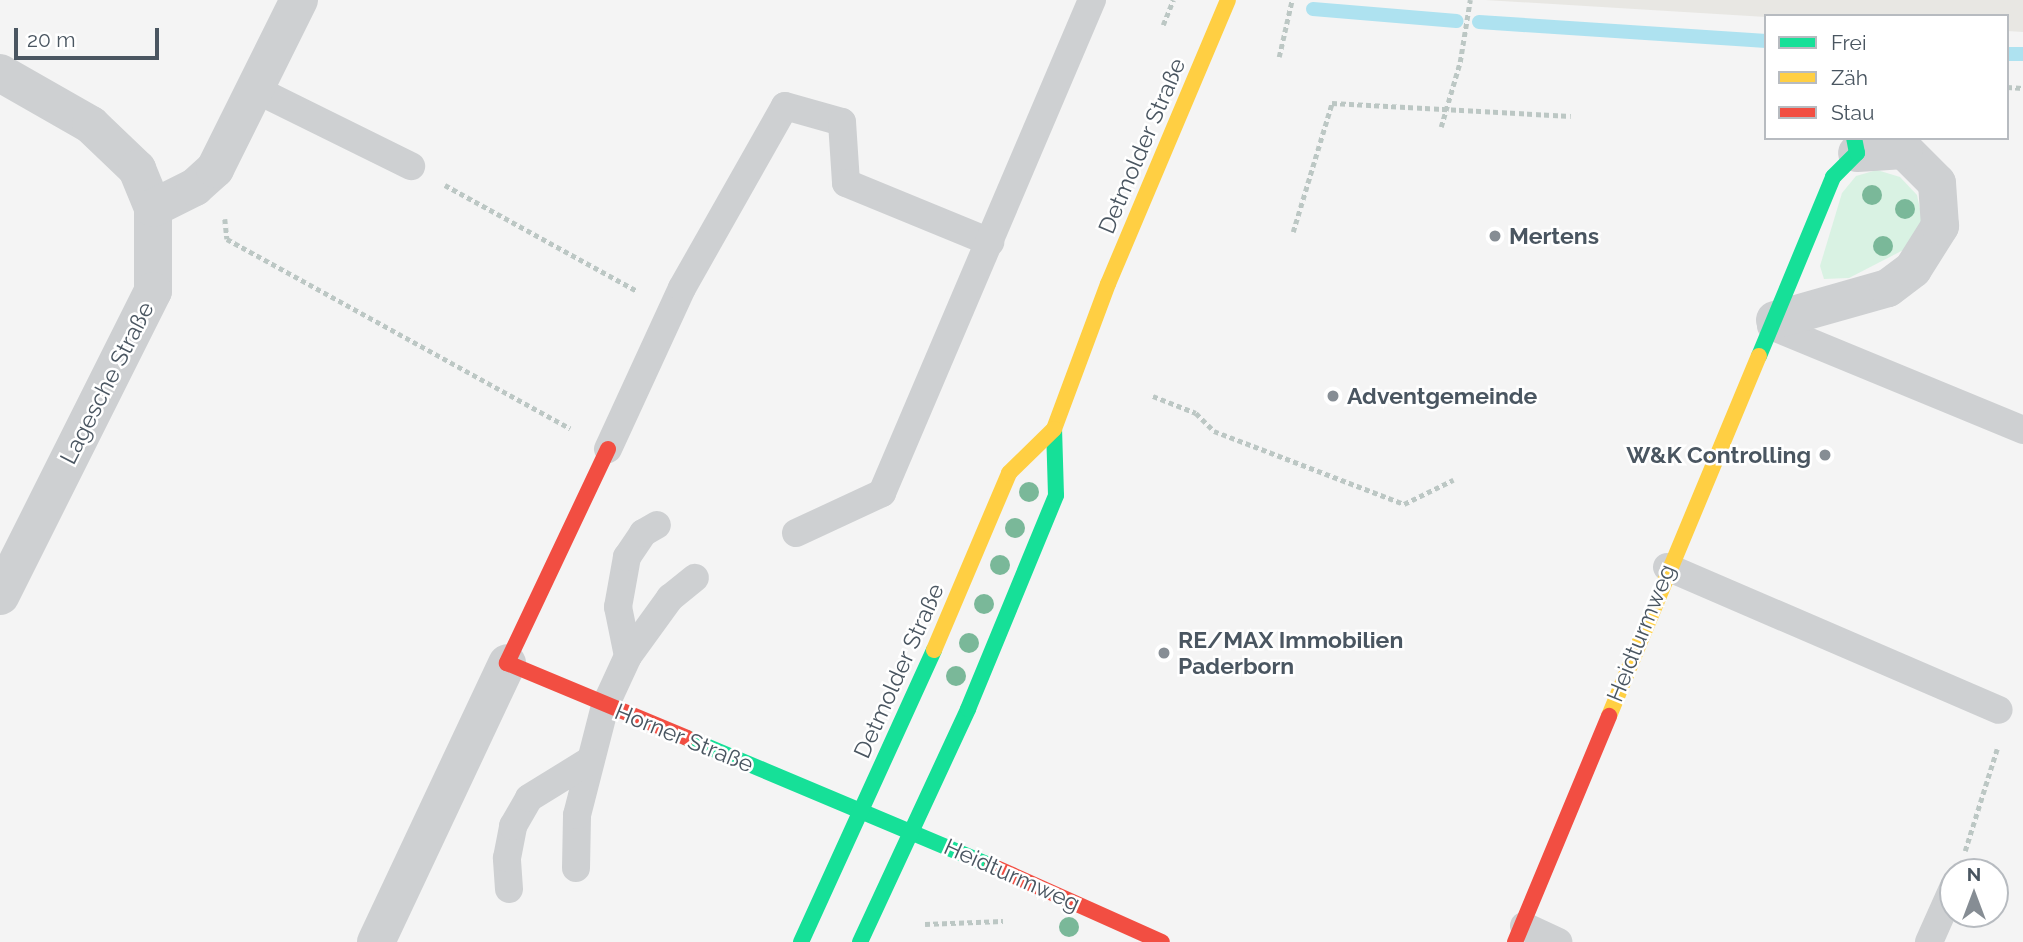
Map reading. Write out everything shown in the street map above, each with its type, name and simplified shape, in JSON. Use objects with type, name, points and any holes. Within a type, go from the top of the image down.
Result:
[{"type":"street","points":[[0,73],[91,125],[137,169],[153,208],[195,187],[215,169],[257,90],[299,0]]},
{"type":"street","name":"Detmolder Straße","points":[[860,942],[912,832],[1056,495],[1054,429],[1108,284],[1228,0]]},
{"type":"street","name":"Heidturmweg","points":[[1520,934],[1667,567],[1833,177],[1856,146],[1904,150],[1937,183],[1940,226],[1913,269],[1888,288],[1773,323]]},
{"type":"street","name":"Lagesche Straße","points":[[0,596],[153,291],[153,208]]},
{"type":"street","name":"Detmolder Straße","points":[[801,942],[862,811],[1009,473],[1054,429]]},
{"type":"street","points":[[376,942],[608,449]]},
{"type":"street","name":"Horner Straße","points":[[507,663],[862,811]]},
{"type":"street","name":"Heidturmweg","points":[[862,811],[1162,942]]},
{"type":"lane","points":[[796,533],[882,493],[1092,0]]},
{"type":"lane","points":[[257,90],[411,166]]},
{"type":"lane","points":[[608,449],[681,288],[785,106],[842,122],[846,183],[990,242]]},
{"type":"lane","points":[[1773,323],[2023,430]]},
{"type":"lane","points":[[628,656],[618,607],[627,558],[643,533],[657,524]]},
{"type":"lane","points":[[1667,567],[1999,710]]},
{"type":"lane","points":[[576,868],[577,815],[605,706],[628,656],[670,598],[695,578]]},
{"type":"lane","points":[[509,889],[507,858],[513,826],[529,798],[589,761]]},
{"type":"lane","points":[[1929,942],[1939,920]]},
{"type":"lane","points":[[1520,934],[1559,942]]},
{"type":"path","points":[[1163,25],[1173,0]]},
{"type":"path","points":[[1279,57],[1292,0]]},
{"type":"path","points":[[1441,127],[1444,107],[1460,62],[1470,0]]},
{"type":"path","points":[[1293,232],[1332,103],[1571,116]]},
{"type":"path","points":[[411,166],[646,295]]},
{"type":"path","points":[[195,187],[224,202],[227,239],[608,449]]},
{"type":"path","points":[[1153,396],[1196,413],[1214,431],[1404,504],[1453,480]]},
{"type":"path","points":[[1963,858],[2000,739],[1999,710]]},
{"type":"path","points":[[925,924],[966,919],[1016,925]]},
{"type":"shaded area","points":[[1485,0],[2023,0],[2023,32],[2009,31],[2009,14],[1764,14],[1764,17]]},
{"type":"green space","points":[[1877,170],[1900,177],[1917,195],[1923,223],[1913,245],[1849,278],[1824,279],[1820,266],[1842,193],[1856,176]]},
{"type":"waterway","points":[[1313,9],[1456,21]]},
{"type":"waterway","points":[[1479,22],[1764,41]]},
{"type":"waterway","points":[[2009,54],[2023,54]]},
{"type":"traffic: fast","points":[[1759,356],[1833,177],[1857,153],[1854,140]]},
{"type":"traffic: fast","points":[[860,942],[968,709],[1056,495],[1054,429]]},
{"type":"traffic: fast","points":[[801,942],[934,650]]},
{"type":"traffic: fast","points":[[687,738],[992,866]]},
{"type":"traffic: slow","points":[[1054,429],[1108,284],[1228,0]]},
{"type":"traffic: slow","points":[[1609,716],[1759,356]]},
{"type":"traffic: slow","points":[[934,650],[1009,473],[1054,429]]},
{"type":"traffic: jam","points":[[608,449],[507,663],[687,738]]},
{"type":"traffic: jam","points":[[1515,942],[1609,716]]},
{"type":"traffic: jam","points":[[992,866],[1162,942]]},
{"type":"place","name":"Mertens","points":[[1495,236]]},
{"type":"place","name":"Adventgemeinde","points":[[1333,396]]},
{"type":"place","name":"W&K Controlling","points":[[1825,455]]},
{"type":"place","name":"RE/MAX Immobilien Paderborn","points":[[1164,653]]}]
